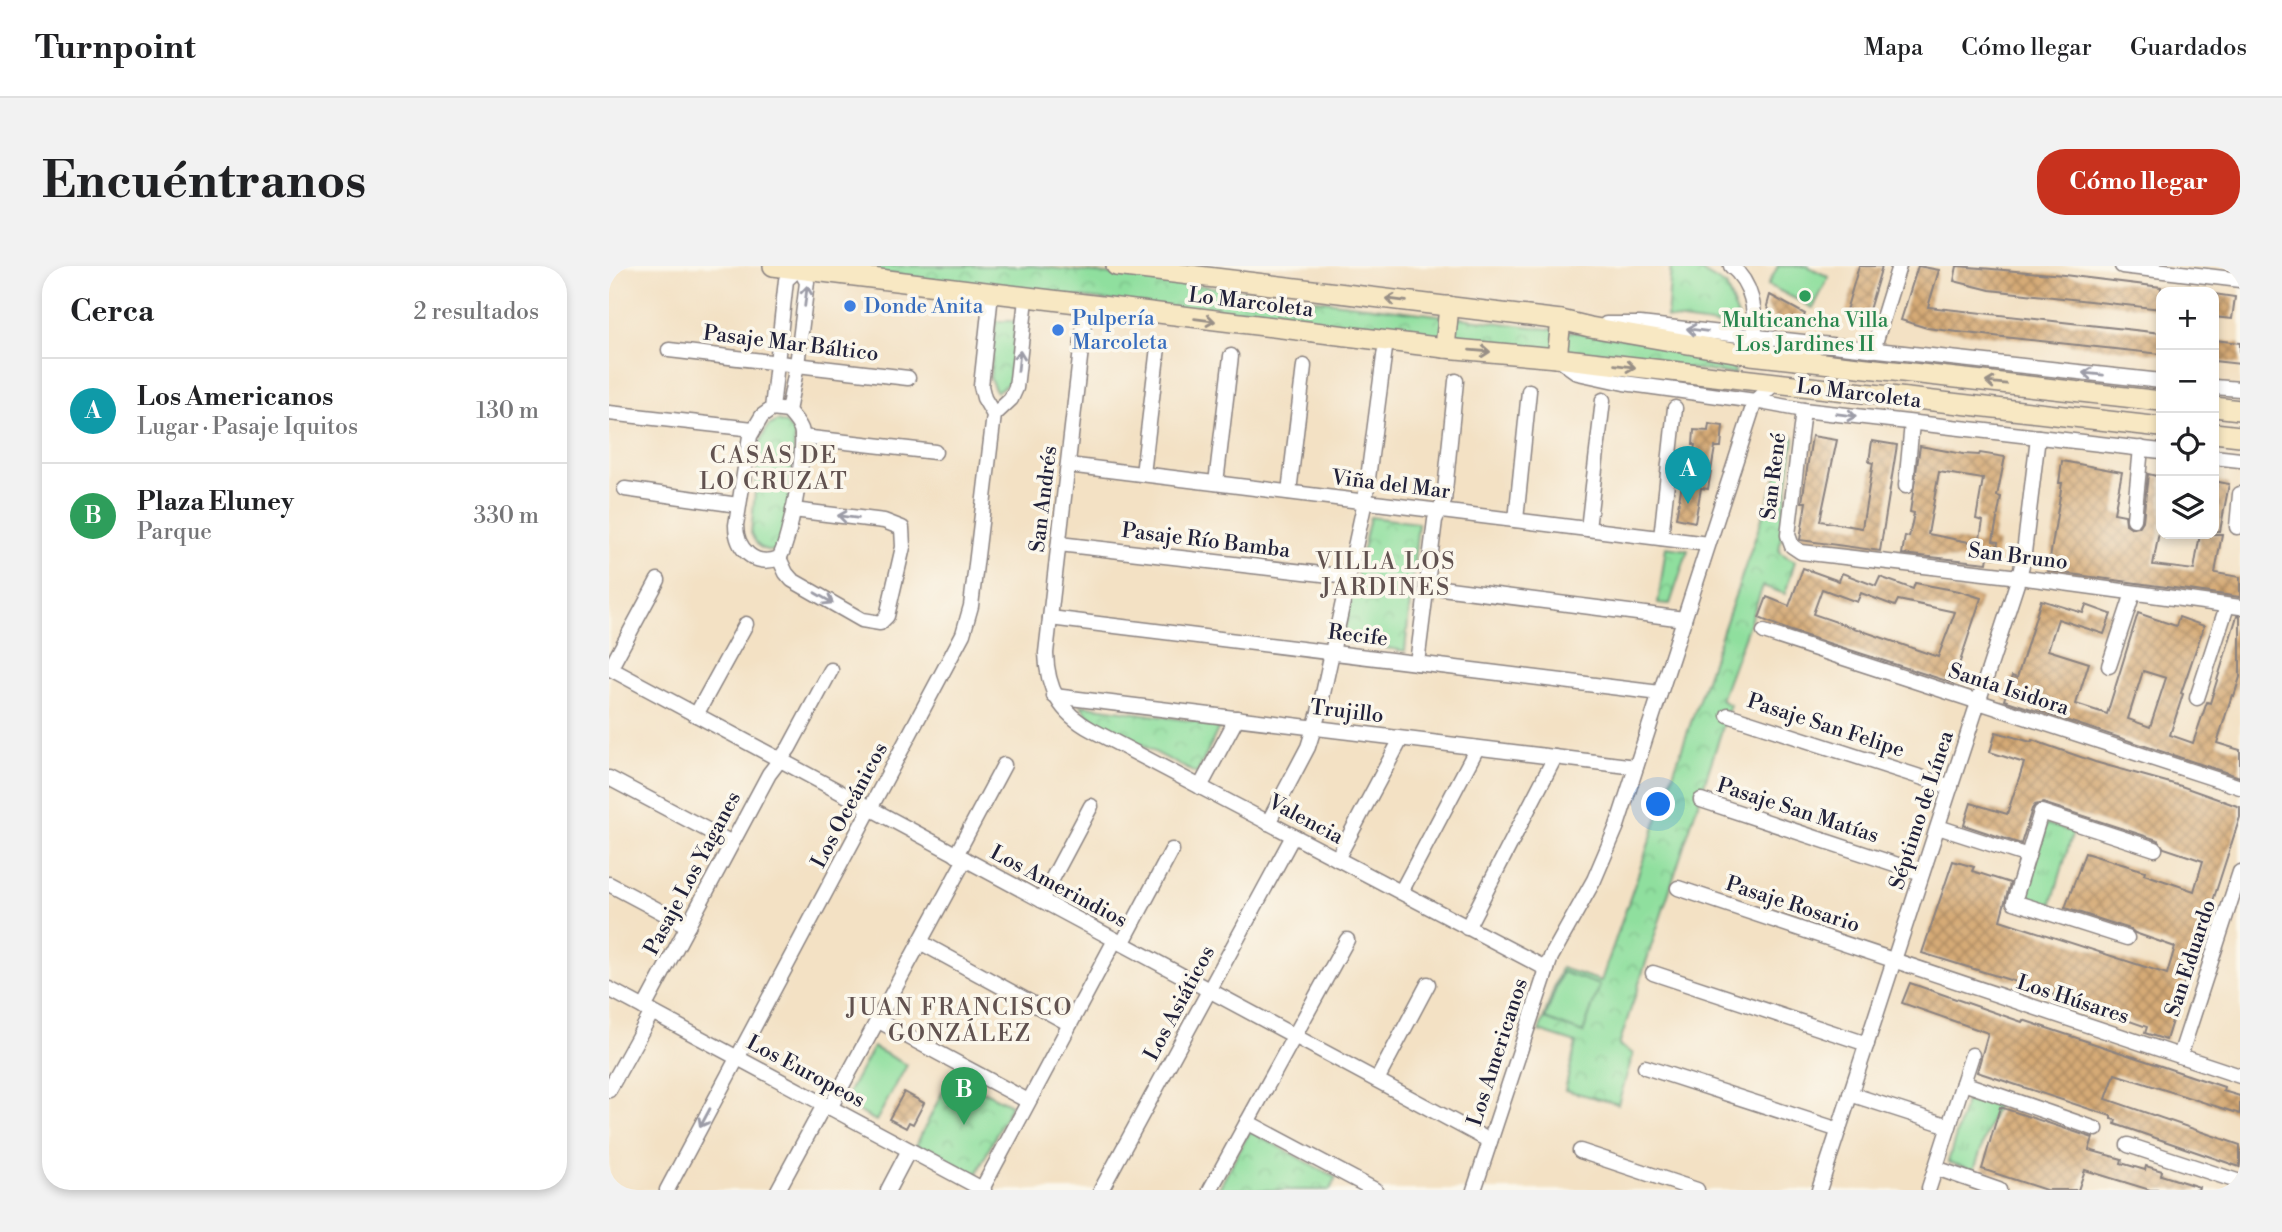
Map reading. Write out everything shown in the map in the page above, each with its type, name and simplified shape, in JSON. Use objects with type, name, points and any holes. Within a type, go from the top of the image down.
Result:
[{"type":"main road","name":"Lo Marcoleta","points":[[773,266],[798,267],[1026,299],[1445,348],[1557,358],[2156,426]]},
{"type":"main road","name":"Lo Marcoleta","points":[[1116,266],[1561,320],[1751,355],[2156,400]]},
{"type":"main road","points":[[1445,348],[1449,306]]},
{"type":"main road","points":[[1557,358],[1561,320]]},
{"type":"main road","points":[[2219,408],[2240,410]]},
{"type":"main road","points":[[2219,434],[2240,436]]},
{"type":"street","points":[[1731,266],[1743,278],[1750,292],[1755,337]]},
{"type":"street","points":[[1874,350],[1899,266]]},
{"type":"street","points":[[2122,266],[2240,280]]},
{"type":"street","points":[[772,410],[786,280],[798,267],[807,282],[797,365],[788,411],[801,429],[802,437],[793,510],[787,541],[779,558],[761,561],[741,549],[736,535],[738,505],[753,429],[762,416],[772,410],[788,411]]},
{"type":"street","name":"Los Oceánicos","points":[[667,1190],[957,647],[967,621],[994,415],[984,398],[981,386],[991,294]]},
{"type":"street","points":[[994,415],[1011,399],[1016,388],[1026,299]]},
{"type":"street","name":"San Andrés","points":[[1054,696],[1046,666],[1086,306]]},
{"type":"street","name":"Lo Marcoleta","points":[[1590,327],[1618,323],[2156,380]]},
{"type":"street","points":[[1268,822],[1308,747],[1315,728],[1365,501],[1386,341]]},
{"type":"street","points":[[1143,474],[1158,347]]},
{"type":"street","name":"Pasaje Mar Báltico","points":[[669,349],[908,378]]},
{"type":"street","points":[[1216,483],[1231,356]]},
{"type":"street","name":"Lo Marcoleta","points":[[1557,358],[1578,373],[1625,383],[1803,410],[2156,450]]},
{"type":"street","points":[[1289,492],[1304,366]]},
{"type":"street","points":[[1417,663],[1434,520],[1444,501],[1456,381]]},
{"type":"street","name":"Los Americanos","points":[[1474,1190],[1556,944],[1603,862],[1755,401],[1774,384]]},
{"type":"street","points":[[2219,387],[2240,389]]},
{"type":"street","points":[[1516,520],[1529,391]]},
{"type":"street","points":[[1587,529],[1603,400]]},
{"type":"street","points":[[1661,538],[1675,408]]},
{"type":"street","name":"San René","points":[[1792,546],[1788,529],[1803,410]]},
{"type":"street","points":[[609,413],[753,429]]},
{"type":"street","points":[[1906,486],[1912,423]]},
{"type":"street","points":[[802,437],[935,452]]},
{"type":"street","name":"Séptimo de Línea","points":[[1819,1190],[2019,577],[2026,543],[2038,437]]},
{"type":"street","points":[[2134,519],[2141,449]]},
{"type":"street","points":[[2219,458],[2240,460]]},
{"type":"street","name":"Viña del Mar","points":[[1068,465],[1708,544]]},
{"type":"street","points":[[625,489],[738,505]]},
{"type":"street","points":[[2237,527],[2240,494]]},
{"type":"street","points":[[779,558],[792,580],[862,621],[880,624],[890,609],[903,547],[902,528],[884,521],[793,510]]},
{"type":"street","name":"Pasaje Río Bamba","points":[[1059,544],[1348,578]]},
{"type":"street","name":"San Bruno","points":[[1792,546],[1806,553],[2019,577],[2234,607]]},
{"type":"street","points":[[610,669],[659,580]]},
{"type":"street","points":[[1426,586],[1684,619]]},
{"type":"street","points":[[2109,666],[2133,593]]},
{"type":"street","points":[[2197,698],[2234,607]]},
{"type":"street","name":"Recife","points":[[1050,618],[1660,693]]},
{"type":"street","points":[[696,715],[746,624]]},
{"type":"street","name":"Santa Isidora","points":[[1764,632],[2240,787]]},
{"type":"street","name":"Los Amerindios","points":[[610,669],[1490,1141]]},
{"type":"street","name":"Pasaje Los Yaganes","points":[[609,1090],[688,926],[769,774],[789,748],[831,670]]},
{"type":"street","name":"Trujillo","points":[[1054,696],[1636,767]]},
{"type":"street","name":"Valencia","points":[[1054,696],[1081,724],[1547,969]]},
{"type":"street","name":"Pasaje San Felipe","points":[[1728,715],[1951,787]]},
{"type":"street","points":[[1200,787],[1237,719]]},
{"type":"street","points":[[1337,859],[1401,739]]},
{"type":"street","points":[[1401,892],[1477,748]]},
{"type":"street","points":[[1467,928],[1555,757]]},
{"type":"street","points":[[778,1190],[920,942],[1004,765]]},
{"type":"street","points":[[610,780],[732,843]]},
{"type":"street","name":"Pasaje San Matías","points":[[1701,800],[1922,873]]},
{"type":"street","points":[[1041,900],[1091,806]]},
{"type":"street","points":[[2127,938],[2014,902],[2041,812],[2155,849]]},
{"type":"street","points":[[1938,827],[2028,856]]},
{"type":"street","name":"Los Asiáticos","points":[[1101,1190],[1293,836]]},
{"type":"street","points":[[983,1190],[1070,1024],[1172,850]]},
{"type":"street","name":"San Eduardo","points":[[2180,1056],[2240,872]]},
{"type":"street","points":[[609,884],[688,926]]},
{"type":"street","name":"Pasaje Rosario","points":[[1678,888],[1893,962]]},
{"type":"street","points":[[1210,1190],[1347,940]]},
{"type":"street","points":[[920,942],[1070,1024]]},
{"type":"street","name":"Los Húsares","points":[[1893,962],[2240,1076]]},
{"type":"street","points":[[1654,973],[1867,1044]]},
{"type":"street","points":[[1377,1080],[1428,984]]},
{"type":"street","name":"Los Europeos","points":[[609,989],[983,1190]]},
{"type":"street","points":[[877,1020],[1028,1101]]},
{"type":"street","points":[[1929,1188],[1972,1055]]},
{"type":"street","points":[[1644,1067],[1839,1130]]},
{"type":"street","points":[[1963,1083],[2096,1129]]},
{"type":"street","points":[[1850,1094],[1949,1126]]},
{"type":"street","points":[[1247,1122],[1349,1184],[1375,1190]]},
{"type":"street","points":[[2128,1145],[2240,1182]]},
{"type":"street","points":[[888,1190],[909,1150]]},
{"type":"street","points":[[1580,1152],[1697,1190]]},
{"type":"street","points":[[1936,1168],[1999,1190]]},
{"type":"green space","points":[[813,266],[1033,266],[1133,277],[1733,352],[1735,374]]},
{"type":"green space","points":[[1671,266],[1693,266],[1726,286],[1738,317],[1725,326],[1667,318]]},
{"type":"green space","name":"Multicancha Villa Los Jardines II","points":[[1778,266],[1807,266],[1829,277],[1813,308],[1768,285]]},
{"type":"green space","points":[[996,321],[1016,321],[1009,383],[996,392],[990,378]]},
{"type":"green space","points":[[778,421],[786,424],[795,433],[787,530],[780,551],[769,551],[756,543],[751,533],[760,442],[768,426]]},
{"type":"green space","points":[[1791,435],[1794,438],[1779,552],[1795,561],[1785,594],[1763,586],[1721,700],[1730,705],[1619,1045],[1633,1054],[1618,1104],[1565,1090],[1576,1043],[1539,1031],[1561,968],[1601,981]]},
{"type":"green space","points":[[1370,517],[1418,523],[1405,651],[1342,641]]},
{"type":"green space","points":[[1666,547],[1688,550],[1670,604],[1658,603]]},
{"type":"green space","points":[[1081,705],[1220,725],[1197,774],[1096,722]]},
{"type":"green space","points":[[2046,824],[2073,832],[2051,906],[2024,898]]},
{"type":"green space","points":[[1562,972],[1600,985],[1583,1033],[1545,1019]]},
{"type":"green space","points":[[873,1047],[907,1065],[876,1121],[843,1103]]},
{"type":"green space","points":[[951,1075],[1011,1105],[976,1175],[916,1145]]},
{"type":"green space","points":[[1969,1091],[1998,1100],[1974,1170],[1948,1162]]},
{"type":"green space","points":[[1250,1131],[1336,1178],[1330,1190],[1218,1190]]},
{"type":"building","points":[[1859,266],[1882,266],[1866,320],[1845,314]]},
{"type":"building","points":[[1918,266],[1939,270],[1928,307],[2156,332],[2156,353],[1927,328],[1901,320]]},
{"type":"building","points":[[1957,266],[2161,287],[2156,287],[2156,308],[1990,290],[1954,281]]},
{"type":"building","points":[[1770,295],[1805,314],[1801,323],[1785,324],[1774,318],[1767,306]]},
{"type":"building","points":[[2219,295],[2235,297],[2232,319],[2219,318]]},
{"type":"building","points":[[2219,341],[2240,343],[2240,364],[2219,362]]},
{"type":"building","points":[[1709,424],[1723,426],[1721,447],[1715,447],[1708,489],[1701,488],[1695,522],[1676,518],[1682,484],[1688,485],[1695,445],[1694,430],[1708,431]]},
{"type":"building","points":[[1812,436],[1837,440],[1820,521],[1862,528],[1873,463],[1869,462],[1872,441],[1897,445],[1880,551],[1800,540],[1806,502],[1802,502]]},
{"type":"building","points":[[1920,446],[1963,454],[1980,453],[2005,457],[1997,496],[2001,497],[1993,541],[1998,542],[1996,558],[1988,557],[1987,563],[1902,554],[1905,536],[1909,537],[1914,513],[1910,512]],"holes":[[[1939,472],[1983,479],[1976,519],[1983,521],[1979,544],[1928,534]]]},
{"type":"building","points":[[2062,461],[2122,472],[2114,513],[2125,515],[2126,524],[2132,528],[2139,527],[2143,521],[2148,474],[2156,476],[2158,539],[2153,565],[2194,570],[2199,539],[2219,539],[2219,534],[2222,534],[2215,573],[2240,577],[2240,597],[2048,571],[2062,483],[2059,483]]},
{"type":"building","points":[[2219,482],[2229,484],[2219,531]]},
{"type":"building","points":[[1803,568],[1839,581],[1842,573],[1876,586],[1880,577],[1913,589],[1915,583],[1981,598],[1953,683],[1791,631],[1759,618],[1767,597],[1789,606]],"holes":[[[1822,589],[1857,602],[1861,593],[1895,606],[1898,600],[1955,612],[1938,657],[1813,614]]]},
{"type":"building","points":[[2041,600],[2083,613],[2086,605],[2111,614],[2104,634],[2058,619],[2048,650],[2089,663],[2076,704],[2107,714],[2138,613],[2176,626],[2179,617],[2204,626],[2170,735],[2193,743],[2207,702],[2210,703],[2237,616],[2240,616],[2240,677],[2217,743],[2240,750],[2240,777],[2004,700],[2012,676],[2017,678]],"holes":[[[2143,671],[2166,678],[2150,727],[2128,719]]]},
{"type":"building","points":[[1996,732],[2031,742],[2032,740],[2240,807],[2240,817],[2166,1040],[2145,1033],[2147,1027],[2023,984],[1922,953],[1953,861],[1974,867],[1972,871],[2010,883],[2000,920],[2167,974],[2175,947],[2065,908],[2085,853],[2145,871],[2144,874],[2194,891],[2203,861],[2164,848],[2158,840],[2043,803],[2032,809],[2021,844],[1964,825],[1971,803],[2007,814],[2024,763],[1990,752]]},
{"type":"building","points":[[1910,983],[2224,1087],[2223,1091],[2240,1096],[2240,1114],[2115,1074],[2106,1099],[2240,1145],[2240,1167],[2115,1124],[2116,1120],[2111,1119],[2111,1116],[1977,1072],[1988,1033],[1902,1003]]},
{"type":"building","points":[[904,1092],[924,1103],[913,1124],[909,1122],[906,1128],[889,1119]]},
{"type":"building","points":[[2000,1107],[2093,1138],[2089,1150],[2122,1159],[2121,1163],[2145,1170],[2146,1166],[2162,1171],[2161,1175],[2199,1187],[2198,1190],[2150,1190],[2085,1170],[2078,1190],[2046,1190],[1982,1169]]},
{"type":"place","name":"Multicancha Villa Los Jardines II","points":[[1805,296]]},
{"type":"place","name":"Donde Anita","points":[[850,306]]},
{"type":"place","name":"Pulpería Marcoleta","points":[[1058,330]]},
{"type":"place","name":"Los Americanos","points":[[1688,504]]},
{"type":"place","name":"Plaza Eluney","points":[[964,1125]]},
{"type":"district","name":"CASAS DE LO CRUZAT","points":[[774,468]]},
{"type":"district","name":"VILLA LOS JARDINES","points":[[1386,574]]},
{"type":"district","name":"JUAN FRANCISCO GONZÁLEZ","points":[[960,1020]]}]
